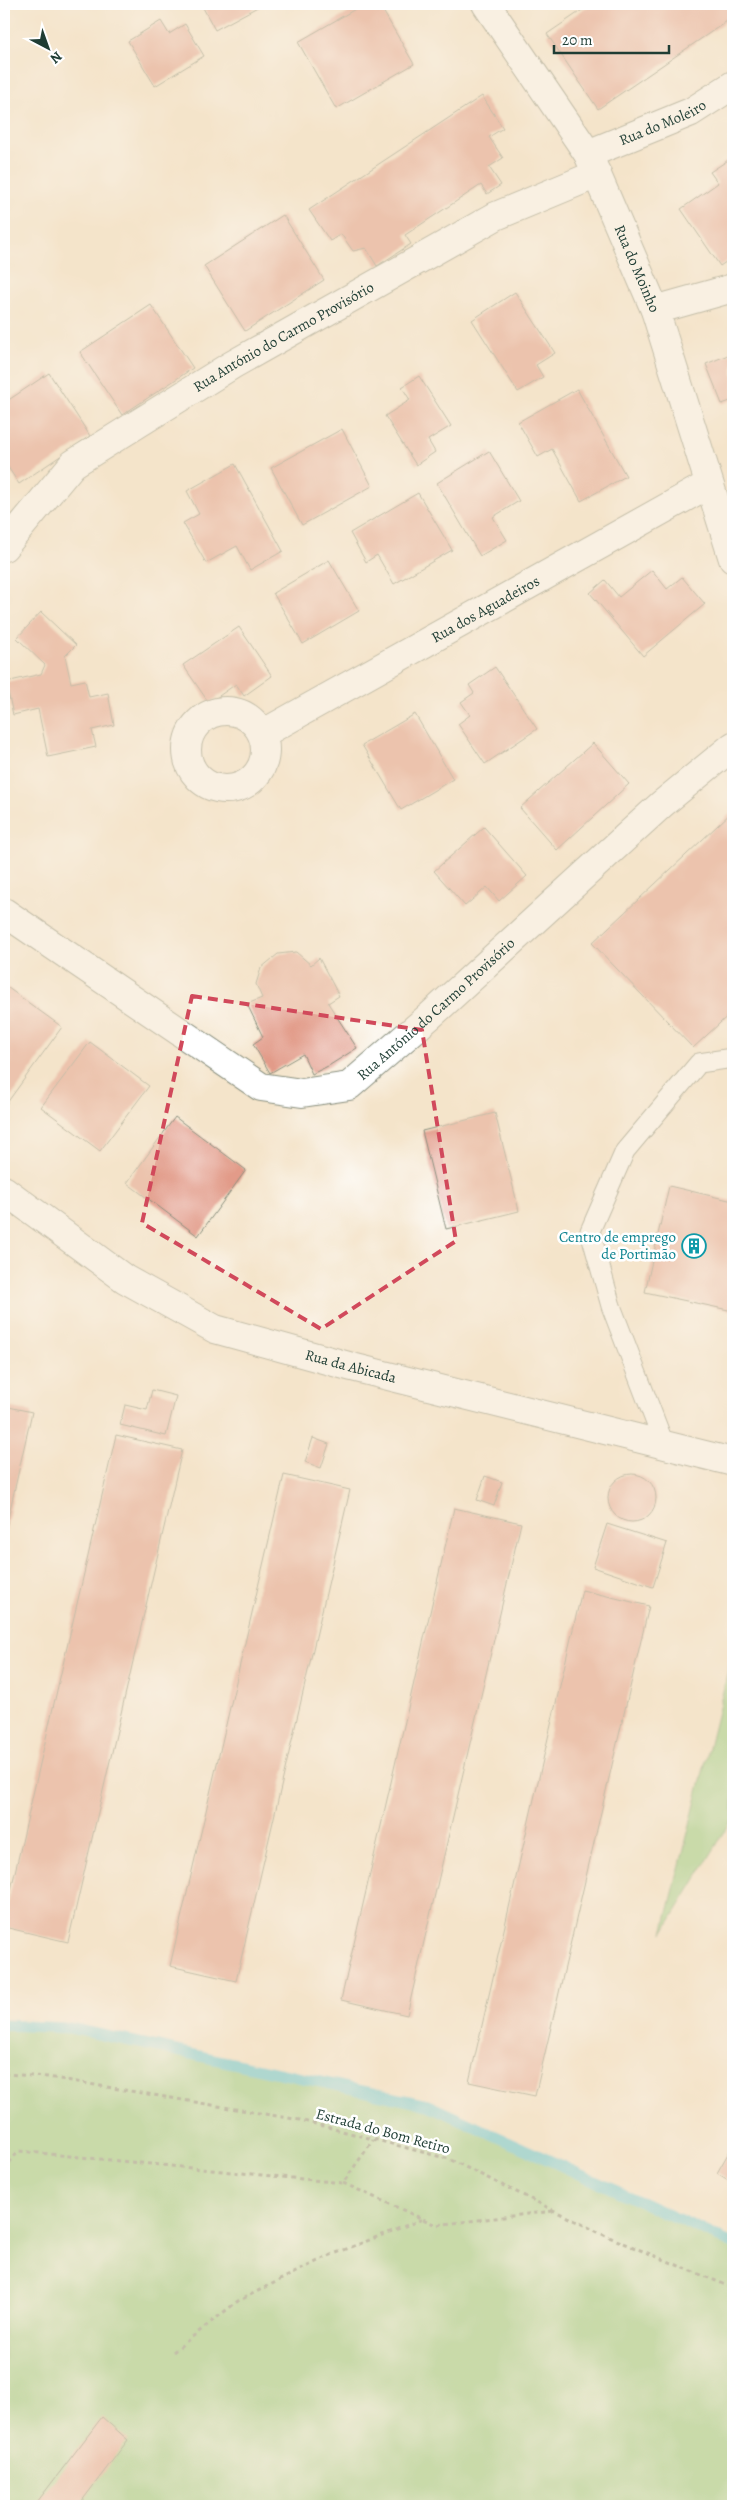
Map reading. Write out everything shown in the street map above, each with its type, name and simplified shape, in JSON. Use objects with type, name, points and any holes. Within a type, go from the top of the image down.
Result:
[{"type":"street","name":"Rua do Moinho","points":[[486,4],[592,164],[655,310],[718,489],[733,559]]},
{"type":"street","name":"Rua do Moleiro","points":[[592,164],[691,112],[733,85]]},
{"type":"street","name":"Rua António do Carmo Provisório","points":[[4,547],[73,464],[232,365],[592,164]]},
{"type":"street","points":[[655,310],[733,288]]},
{"type":"street","name":"Rua dos Aguadeiros","points":[[262,734],[718,489]]},
{"type":"street","name":"Rua António do Carmo Provisório","points":[[4,912],[261,1087],[302,1093],[349,1086],[438,1009],[662,804],[733,746]]},
{"type":"street","name":"Rua da Abicada","points":[[4,1190],[125,1279],[215,1329],[352,1367],[733,1462]]},
{"type":"lane","points":[[664,1444],[611,1306],[590,1231],[625,1151],[699,1064],[733,1058]]},
{"type":"path","name":"Estrada do Bom Retiro","points":[[4,2074],[48,2077],[300,2120],[449,2160],[604,2235],[733,2288]]},
{"type":"path","points":[[343,2183],[373,2140]]},
{"type":"path","points":[[4,2168],[19,2151],[343,2183],[436,2224],[554,2211]]},
{"type":"path","points":[[172,2352],[238,2301],[326,2257],[423,2219]]},
{"type":"highlighted area","points":[[192,996],[422,1030],[456,1241],[321,1329],[142,1223]]},
{"type":"green space","points":[[733,1651],[733,1818],[663,1933]]},
{"type":"green space","points":[[4,2025],[70,2028],[428,2105],[733,2244],[733,2506],[4,2506]]},
{"type":"building","points":[[201,4],[263,4],[215,30]]},
{"type":"building","points":[[364,4],[379,4],[414,64],[336,109],[298,42]]},
{"type":"building","points":[[591,4],[733,4],[733,17],[598,109],[547,34]]},
{"type":"building","points":[[161,21],[169,34],[185,24],[204,56],[155,86],[128,41]]},
{"type":"building","points":[[482,96],[503,128],[489,137],[503,158],[489,167],[501,185],[487,194],[481,185],[405,235],[411,244],[377,266],[366,248],[353,251],[341,234],[330,241],[309,210]]},
{"type":"building","points":[[733,157],[733,257],[720,266],[681,209],[718,183],[710,172]]},
{"type":"building","points":[[283,215],[324,280],[245,331],[204,266]]},
{"type":"building","points":[[515,292],[555,353],[536,365],[543,377],[518,392],[472,320]]},
{"type":"building","points":[[151,305],[193,368],[122,415],[80,352]]},
{"type":"building","points":[[733,353],[733,400],[722,404],[706,364]]},
{"type":"building","points":[[49,373],[90,436],[19,484],[4,461],[4,403]]},
{"type":"building","points":[[419,376],[451,426],[428,440],[435,452],[416,465],[385,416],[410,400],[402,387]]},
{"type":"building","points":[[577,389],[626,476],[581,501],[552,449],[538,457],[518,422]]},
{"type":"building","points":[[342,429],[372,486],[302,525],[271,468]]},
{"type":"building","points":[[489,451],[519,501],[493,517],[507,540],[480,556],[437,483]]},
{"type":"building","points":[[235,464],[283,551],[250,570],[237,546],[206,563],[183,523],[199,514],[187,491]]},
{"type":"building","points":[[418,493],[452,550],[394,584],[377,555],[366,562],[350,533]]},
{"type":"building","points":[[329,560],[359,611],[303,644],[273,593]]},
{"type":"building","points":[[652,570],[667,589],[682,577],[705,604],[643,656],[590,593],[605,580],[619,597]]},
{"type":"building","points":[[41,612],[76,645],[65,656],[71,683],[85,680],[89,697],[108,693],[114,725],[92,730],[96,747],[48,757],[38,709],[13,715],[6,682],[41,674],[45,665],[17,638]]},
{"type":"building","points":[[239,627],[272,676],[244,696],[236,684],[209,703],[183,665]]},
{"type":"building","points":[[495,667],[537,729],[485,764],[458,724],[470,715],[461,702],[474,693],[469,685]]},
{"type":"building","points":[[415,714],[453,779],[401,810],[362,745]]},
{"type":"building","points":[[593,743],[629,784],[557,850],[520,808]]},
{"type":"building","points":[[733,811],[733,1011],[693,1048],[592,943]]},
{"type":"building","points":[[484,827],[527,876],[499,901],[487,887],[465,906],[434,871]]},
{"type":"building","points":[[296,952],[311,965],[319,958],[339,996],[328,1003],[357,1048],[312,1074],[303,1054],[270,1073],[253,1044],[263,1037],[247,1004],[262,998],[256,984],[261,968],[278,954]]},
{"type":"building","points":[[4,985],[62,1027],[4,1107]]},
{"type":"building","points":[[90,1042],[149,1086],[100,1151],[41,1107]]},
{"type":"building","points":[[495,1113],[519,1211],[446,1229],[422,1131]]},
{"type":"building","points":[[175,1117],[246,1170],[198,1236],[127,1183]]},
{"type":"building","name":"Centro de emprego de Portimão","points":[[669,1186],[733,1201],[733,1311],[645,1292]]},
{"type":"building","points":[[152,1390],[176,1396],[166,1436],[120,1425],[125,1405],[147,1410]]},
{"type":"building","points":[[4,1406],[32,1412],[5,1532],[4,1532]]},
{"type":"building","points":[[116,1435],[182,1450],[68,1942],[4,1927],[4,1920]]},
{"type":"building","points":[[313,1438],[329,1444],[321,1468],[305,1462]]},
{"type":"building","points":[[627,1474],[637,1474],[649,1481],[656,1493],[656,1503],[649,1515],[637,1522],[627,1522],[619,1518],[612,1511],[608,1503],[608,1493],[612,1485],[619,1478]]},
{"type":"building","points":[[284,1475],[350,1490],[236,1981],[170,1966]]},
{"type":"building","points":[[485,1476],[502,1482],[494,1506],[477,1500]]},
{"type":"building","points":[[454,1508],[521,1523],[407,2015],[341,2000]]},
{"type":"building","points":[[607,1524],[667,1543],[653,1587],[593,1567]]},
{"type":"building","points":[[582,1590],[649,1606],[535,2096],[469,2082]]},
{"type":"building","points":[[733,2145],[733,2183],[717,2173]]},
{"type":"building","points":[[102,2417],[128,2440],[78,2506],[34,2506]]},
{"type":"waterway","points":[[4,2025],[70,2028],[428,2105],[733,2244]]},
{"type":"place","name":"Centro de emprego de Portimão","points":[[694,1246]]}]
